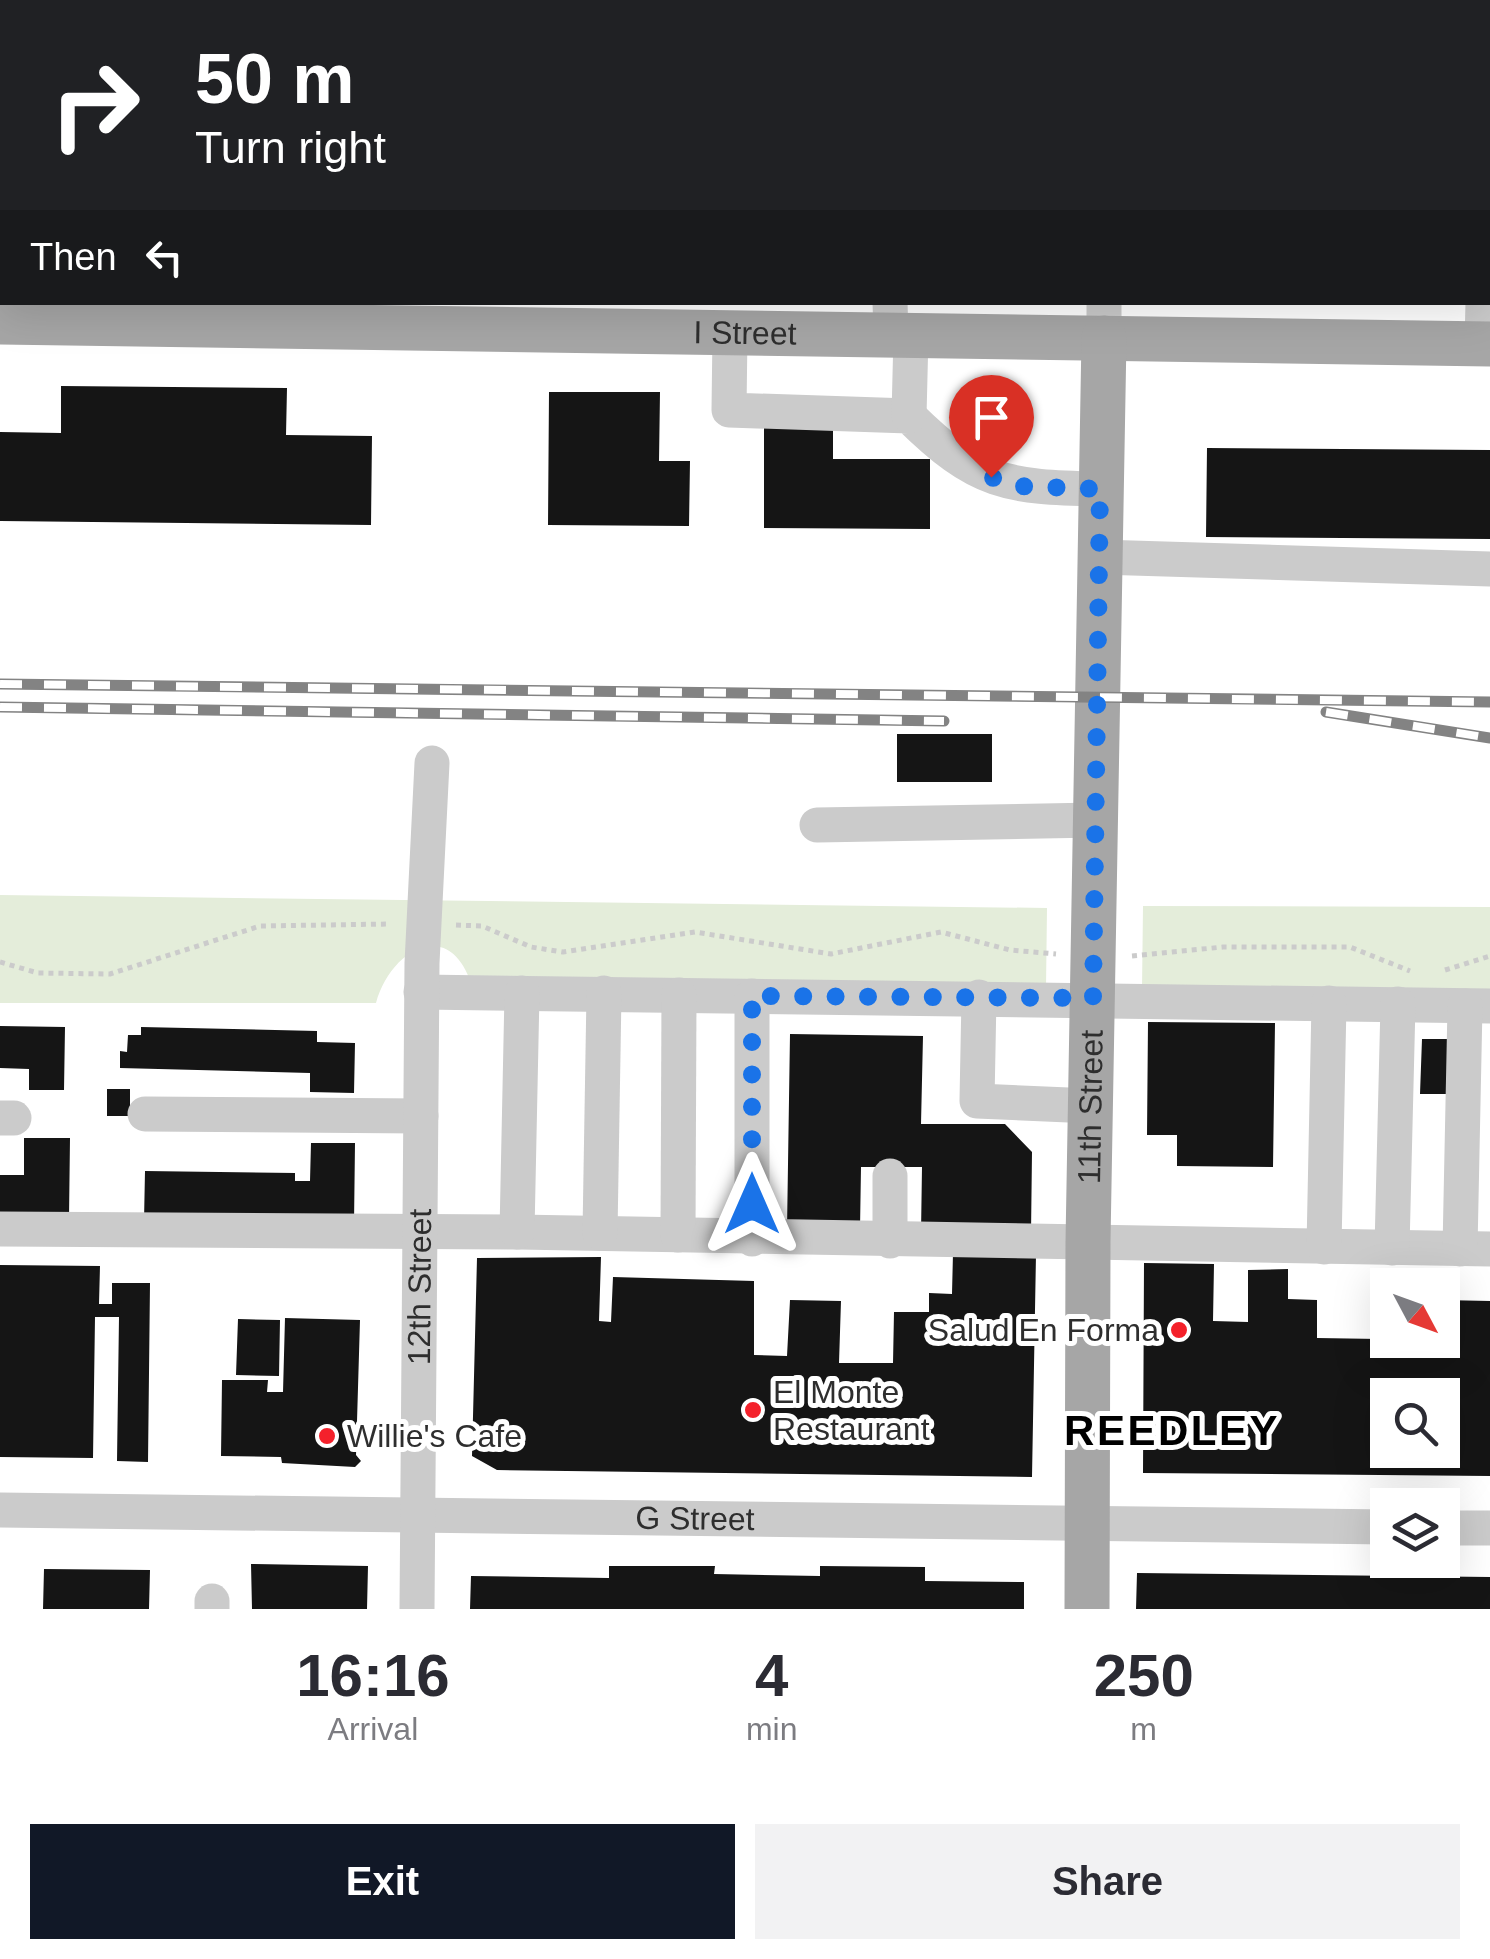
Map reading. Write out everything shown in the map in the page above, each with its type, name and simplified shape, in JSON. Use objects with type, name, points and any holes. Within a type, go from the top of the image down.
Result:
[{"type":"main road","name":"I Street","points":[[0,322],[436,316],[730,332],[1104,320],[1485,330]]},
{"type":"main road","name":"11th Street","points":[[1087,1609],[1088,1242],[1104,320]]},
{"type":"street","points":[[897,324],[910,416],[966,467],[1016,486],[1100,489]]},
{"type":"street","points":[[730,332],[729,410],[910,416]]},
{"type":"street","points":[[1099,557],[1490,569]]},
{"type":"street","name":"12th Street","points":[[416,1609],[423,924],[432,763]]},
{"type":"street","points":[[817,825],[1096,820]]},
{"type":"street","points":[[0,1229],[517,1232],[1475,1249],[1477,1006],[1329,1003],[1093,976],[979,996],[522,993],[422,977]]},
{"type":"street","points":[[517,1232],[522,993]]},
{"type":"street","points":[[600,1234],[604,993]]},
{"type":"street","points":[[678,1235],[679,995]]},
{"type":"street","points":[[752,996],[752,1239]]},
{"type":"street","points":[[979,996],[978,1100],[1092,1106]]},
{"type":"street","points":[[1324,1247],[1329,1003]]},
{"type":"street","points":[[1392,1248],[1398,1004]]},
{"type":"street","points":[[146,1114],[421,1116]]},
{"type":"street","points":[[890,1176],[890,1241]]},
{"type":"street","name":"G Street","points":[[0,1510],[1370,1527]]},
{"type":"street","points":[[1460,1528],[1490,1528]]},
{"type":"path","points":[[0,962],[38,973],[110,974],[260,926],[423,924],[482,926],[531,947],[562,952],[695,932],[831,954],[941,932],[1029,952],[1093,976],[1158,956],[1223,947],[1350,948],[1415,972]]},
{"type":"path","points":[[1435,974],[1490,956]]},
{"type":"green space","points":[[0,895],[1047,908],[1046,988],[471,983],[461,962],[435,946],[406,956],[383,984],[376,1003],[0,1003]]},
{"type":"green space","points":[[1143,906],[1490,907],[1490,996],[1142,989]]},
{"type":"building","points":[[61,386],[287,388],[286,435],[372,436],[371,525],[0,521],[0,432],[61,433]]},
{"type":"building","points":[[549,392],[660,392],[659,461],[690,461],[689,526],[548,525]]},
{"type":"building","points":[[764,428],[833,428],[833,459],[930,459],[930,529],[764,528]]},
{"type":"building","points":[[1207,448],[1490,450],[1490,539],[1206,537]]},
{"type":"building","points":[[897,734],[992,734],[992,782],[897,782]]},
{"type":"building","points":[[1148,1022],[1275,1023],[1273,1167],[1177,1166],[1177,1135],[1147,1135]]},
{"type":"building","points":[[0,1026],[65,1027],[64,1090],[29,1090],[29,1069],[0,1068]]},
{"type":"building","points":[[141,1027],[317,1031],[317,1042],[355,1043],[354,1093],[310,1092],[310,1073],[120,1068],[120,1051],[127,1052],[128,1035],[141,1035]]},
{"type":"building","points":[[790,1034],[923,1036],[921,1124],[1005,1124],[1032,1152],[1031,1234],[921,1233],[922,1167],[861,1167],[860,1229],[787,1229]]},
{"type":"building","points":[[1422,1039],[1450,1039],[1448,1094],[1420,1094]]},
{"type":"building","points":[[107,1089],[130,1089],[130,1116],[107,1116]]},
{"type":"building","points":[[24,1138],[70,1138],[69,1218],[0,1217],[0,1175],[24,1175]]},
{"type":"building","points":[[311,1143],[355,1143],[354,1224],[144,1221],[145,1171],[295,1173],[295,1181],[310,1181]]},
{"type":"building","name":"El Monte Restaurant","points":[[953,1253],[1036,1254],[1032,1477],[497,1470],[472,1456],[477,1258],[601,1257],[599,1321],[611,1322],[613,1277],[754,1281],[754,1355],[787,1356],[790,1300],[841,1301],[839,1363],[893,1363],[894,1312],[929,1312],[929,1293],[952,1294]]},
{"type":"building","points":[[1144,1263],[1214,1264],[1213,1321],[1248,1322],[1248,1270],[1288,1269],[1288,1299],[1317,1300],[1317,1338],[1370,1339],[1370,1358],[1460,1358],[1460,1300],[1490,1301],[1490,1476],[1143,1473]]},
{"type":"building","points":[[0,1265],[100,1266],[99,1304],[112,1304],[112,1283],[150,1283],[148,1462],[117,1461],[119,1317],[95,1317],[93,1458],[0,1457]]},
{"type":"building","points":[[285,1318],[360,1320],[356,1455],[361,1461],[355,1467],[282,1463],[281,1457],[221,1456],[222,1380],[268,1380],[267,1392],[283,1392]]},
{"type":"building","points":[[238,1319],[280,1320],[279,1376],[236,1375]]},
{"type":"building","points":[[251,1564],[368,1566],[367,1609],[252,1609]]},
{"type":"building","points":[[609,1566],[715,1566],[714,1574],[820,1576],[820,1566],[925,1567],[925,1581],[1024,1582],[1024,1609],[470,1609],[471,1576],[609,1578]]},
{"type":"building","points":[[44,1569],[150,1570],[149,1609],[43,1609]]},
{"type":"building","points":[[1137,1573],[1490,1577],[1490,1609],[1136,1609]]},
{"type":"railway","points":[[0,684],[1490,702]]},
{"type":"railway","points":[[0,707],[944,721]]},
{"type":"railway","points":[[1326,712],[1490,738]]},
{"type":"place","name":"Salud En Forma","points":[[1179,1330]]},
{"type":"place","name":"El Monte Restaurant","points":[[753,1410]]},
{"type":"place","name":"Willie's Cafe","points":[[327,1436]]},
{"type":"district","name":"REEDLEY","points":[[1172,1430]]},
{"type":"route","points":[[752,1204],[752,996],[1093,998],[1100,489],[1016,486],[991,477]]}]
